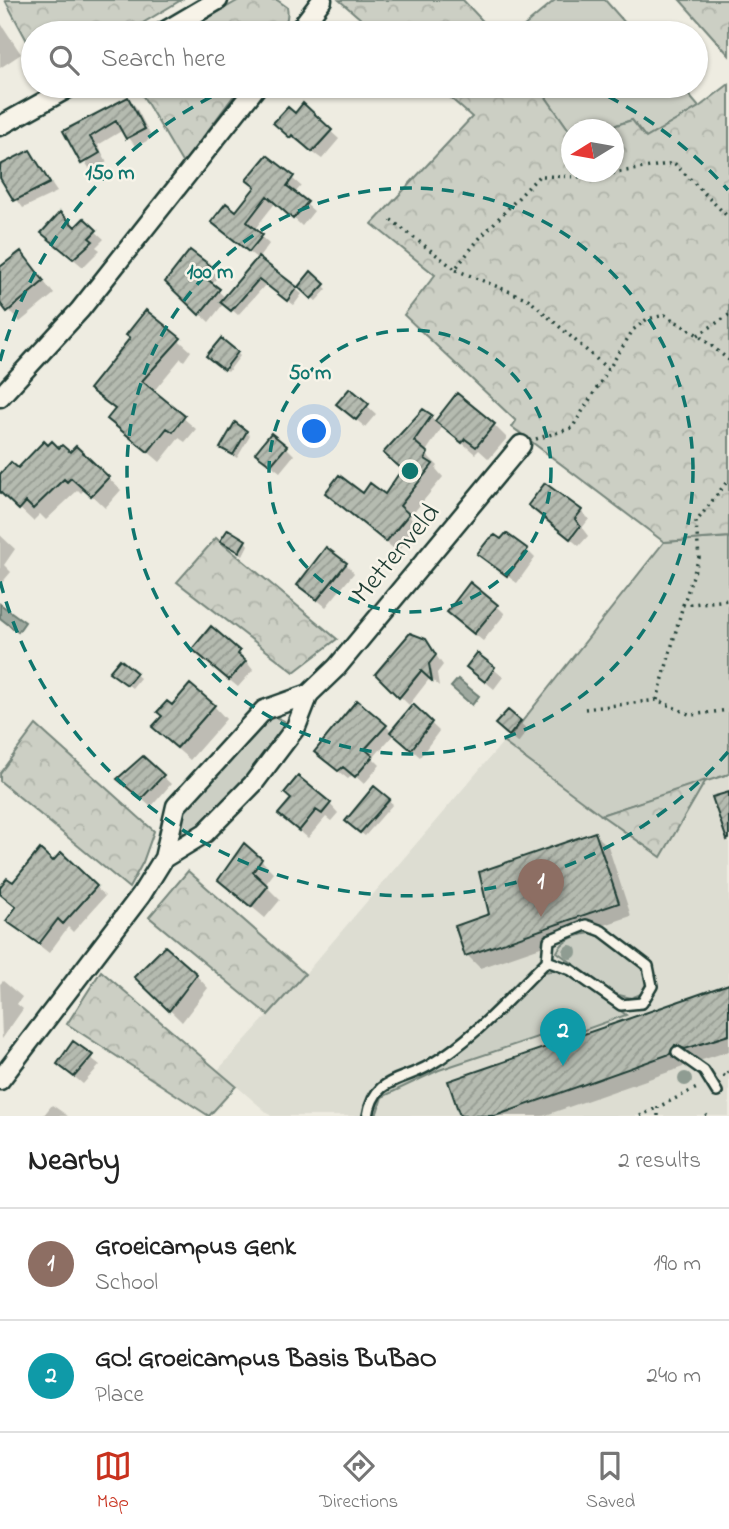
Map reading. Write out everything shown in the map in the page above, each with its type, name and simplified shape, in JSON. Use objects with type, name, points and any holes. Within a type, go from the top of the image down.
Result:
[{"type":"street","points":[[182,21],[218,0]]},
{"type":"street","points":[[305,21],[315,2]]},
{"type":"street","points":[[0,126],[50,98]]},
{"type":"street","points":[[0,397],[89,299],[248,98]]},
{"type":"street","name":"Mettenveld","points":[[2,1072],[141,895],[164,859],[176,806],[264,710],[309,694],[337,667],[521,445]]},
{"type":"street","name":"Mettenveld","points":[[164,859],[205,833],[253,784],[296,727],[309,694]]},
{"type":"lane","points":[[368,1116],[370,1101],[380,1087],[428,1066],[454,1048],[547,961],[549,940],[578,926],[595,926],[648,966],[652,986],[642,1003]]},
{"type":"lane","points":[[547,961],[571,970],[621,1005],[642,1003]]},
{"type":"lane","points":[[642,1003],[648,1012]]},
{"type":"lane","points":[[677,1052],[704,1071],[717,1092]]},
{"type":"path","points":[[455,269],[478,240],[539,176],[590,177],[674,163],[729,219]]},
{"type":"path","points":[[391,220],[455,269],[528,299],[610,371]]},
{"type":"path","points":[[521,445],[572,428],[610,371],[633,330],[647,319],[666,314],[729,360]]},
{"type":"path","points":[[698,335],[729,315]]},
{"type":"path","points":[[657,700],[699,558],[696,522],[729,479]]},
{"type":"path","points":[[683,605],[729,600]]},
{"type":"path","points":[[585,709],[657,700],[691,715],[729,710]]},
{"type":"path","points":[[729,1072],[723,1074],[729,1079]]},
{"type":"path","points":[[640,1116],[703,1084]]},
{"type":"path","points":[[657,1116],[658,1107]]},
{"type":"shaded area","points":[[0,604],[25,622],[18,632],[0,618]]},
{"type":"shaded area","points":[[458,679],[479,696],[472,705],[451,687]]},
{"type":"shaded area","points":[[503,742],[660,857],[706,780],[729,774],[729,1116],[271,1116],[218,1070],[305,974]]},
{"type":"green space","points":[[5,0],[181,0],[146,21],[21,21],[21,30]]},
{"type":"green space","points":[[239,0],[277,0],[287,7],[288,14],[286,21],[203,21]]},
{"type":"green space","points":[[339,0],[463,0],[483,21],[363,21]]},
{"type":"green space","points":[[555,0],[605,0],[623,21],[530,21]]},
{"type":"green space","points":[[680,0],[729,0],[729,55],[708,31],[708,21],[699,21]]},
{"type":"green space","points":[[729,84],[729,537],[664,542],[512,427],[516,421],[404,315],[435,275],[372,224],[472,117],[451,98],[546,98],[561,119],[561,182],[624,182],[624,123],[632,120],[646,138],[699,107]]},
{"type":"green space","points":[[144,98],[232,98],[183,164]]},
{"type":"green space","points":[[546,98],[691,98],[699,107],[646,138],[632,120],[624,123],[624,119],[561,119]]},
{"type":"green space","points":[[729,537],[729,774],[601,815],[503,742],[509,738],[664,542]]},
{"type":"green space","points":[[216,538],[337,639],[294,672],[177,582]]},
{"type":"green space","points":[[271,715],[284,721],[284,727],[265,758],[217,812],[189,835],[183,833],[180,827],[183,811],[264,719]]},
{"type":"green space","points":[[36,725],[154,831],[143,862],[129,888],[0,781],[0,773]]},
{"type":"green space","points":[[706,780],[661,857],[601,815]]},
{"type":"green space","points":[[188,871],[305,974],[268,1015],[149,917]]},
{"type":"green space","points":[[591,933],[616,946],[639,966],[647,982],[641,994],[631,998],[615,994],[557,952],[567,940]]},
{"type":"green space","points":[[562,970],[576,976],[626,1015],[573,1034],[570,1026],[439,1070],[382,1097],[376,1116],[373,1116],[373,1106],[378,1096],[454,1056],[542,972]]},
{"type":"green space","points":[[101,971],[236,1086],[209,1116],[67,1024]]},
{"type":"building","points":[[126,98],[145,129],[126,139],[116,121],[90,137],[100,153],[81,164],[63,131]]},
{"type":"building","points":[[303,103],[332,130],[312,152],[273,123],[288,107],[295,113]]},
{"type":"building","points":[[30,150],[50,183],[14,201],[0,178],[0,165]]},
{"type":"building","points":[[267,155],[294,176],[287,186],[308,202],[293,219],[267,196],[247,222],[263,235],[249,252],[211,222],[226,203],[236,211],[255,187],[246,180]]},
{"type":"building","points":[[60,212],[75,227],[84,218],[97,230],[89,238],[93,241],[73,259],[41,233]]},
{"type":"building","points":[[190,250],[211,266],[203,276],[220,289],[199,315],[165,282]]},
{"type":"building","points":[[21,251],[44,281],[7,312],[0,303],[0,267]]},
{"type":"building","points":[[258,257],[297,287],[287,301],[259,279],[231,311],[220,302]]},
{"type":"building","points":[[311,271],[325,284],[311,299],[298,287]]},
{"type":"building","points":[[146,310],[181,338],[142,381],[185,416],[173,432],[167,428],[148,452],[107,419],[115,409],[89,389],[130,338],[126,335]]},
{"type":"building","points":[[221,338],[238,352],[224,370],[206,356]]},
{"type":"building","points":[[350,388],[369,404],[356,420],[336,404]]},
{"type":"building","points":[[457,393],[495,424],[476,447],[465,439],[462,443],[435,421]]},
{"type":"building","points":[[423,409],[432,415],[414,441],[428,453],[425,459],[433,464],[400,506],[409,514],[386,542],[325,493],[339,475],[363,493],[370,483],[385,494],[402,469],[383,453]]},
{"type":"building","points":[[235,422],[247,431],[233,455],[220,448]]},
{"type":"building","points":[[271,433],[287,446],[271,465],[255,453]]},
{"type":"building","points":[[44,441],[48,445],[52,441],[59,448],[62,445],[70,452],[76,446],[109,477],[91,496],[71,478],[67,482],[64,479],[33,509],[26,502],[19,510],[0,492],[0,474],[11,462],[18,468]]},
{"type":"building","points":[[545,483],[582,510],[575,519],[580,526],[570,539],[528,505]]},
{"type":"building","points":[[228,529],[246,540],[239,552],[220,541]]},
{"type":"building","points":[[506,533],[528,549],[507,576],[477,554],[488,540],[495,535],[501,539]]},
{"type":"building","points":[[326,547],[347,563],[317,600],[297,585]]},
{"type":"building","points":[[470,582],[498,605],[474,634],[447,612]]},
{"type":"building","points":[[211,626],[240,651],[238,654],[246,661],[229,680],[192,649]]},
{"type":"building","points":[[410,633],[426,639],[436,655],[429,664],[432,681],[421,671],[399,698],[375,674]]},
{"type":"building","points":[[477,653],[495,667],[485,682],[466,667]]},
{"type":"building","points":[[120,659],[137,673],[127,685],[109,672]]},
{"type":"building","points":[[190,684],[215,705],[177,748],[152,727],[162,716],[157,712],[167,701],[172,705]]},
{"type":"building","points":[[357,700],[387,725],[365,749],[373,756],[355,777],[343,767],[338,771],[314,752]]},
{"type":"building","points":[[413,704],[432,722],[411,750],[390,732]]},
{"type":"building","points":[[508,710],[521,721],[509,736],[495,724]]},
{"type":"building","points":[[143,756],[164,775],[141,799],[117,779]]},
{"type":"building","points":[[298,776],[331,803],[322,814],[316,810],[299,831],[278,814],[291,799],[284,793]]},
{"type":"building","points":[[374,786],[390,799],[360,833],[345,821]]},
{"type":"building","points":[[729,792],[729,839],[727,840],[712,797]]},
{"type":"building","points":[[595,832],[619,903],[465,956],[455,926],[489,914],[479,872]]},
{"type":"building","points":[[244,843],[262,859],[253,872],[268,886],[251,907],[218,880]]},
{"type":"building","points":[[40,849],[53,861],[61,852],[97,886],[63,924],[58,919],[39,944],[6,921],[16,907],[0,894],[0,887],[7,878],[13,882]]},
{"type":"building","points":[[165,946],[197,974],[169,1011],[134,977]]},
{"type":"building","points":[[729,984],[729,1035],[685,1049],[675,1045],[670,1054],[495,1116],[460,1116],[448,1081]]},
{"type":"building","points":[[73,1041],[93,1055],[74,1077],[57,1064]]},
{"type":"place","name":"Groeicampus Genk","points":[[541,917]]},
{"type":"place","name":"GO! Groeicampus Basis BuBaO","points":[[563,1066]]}]
